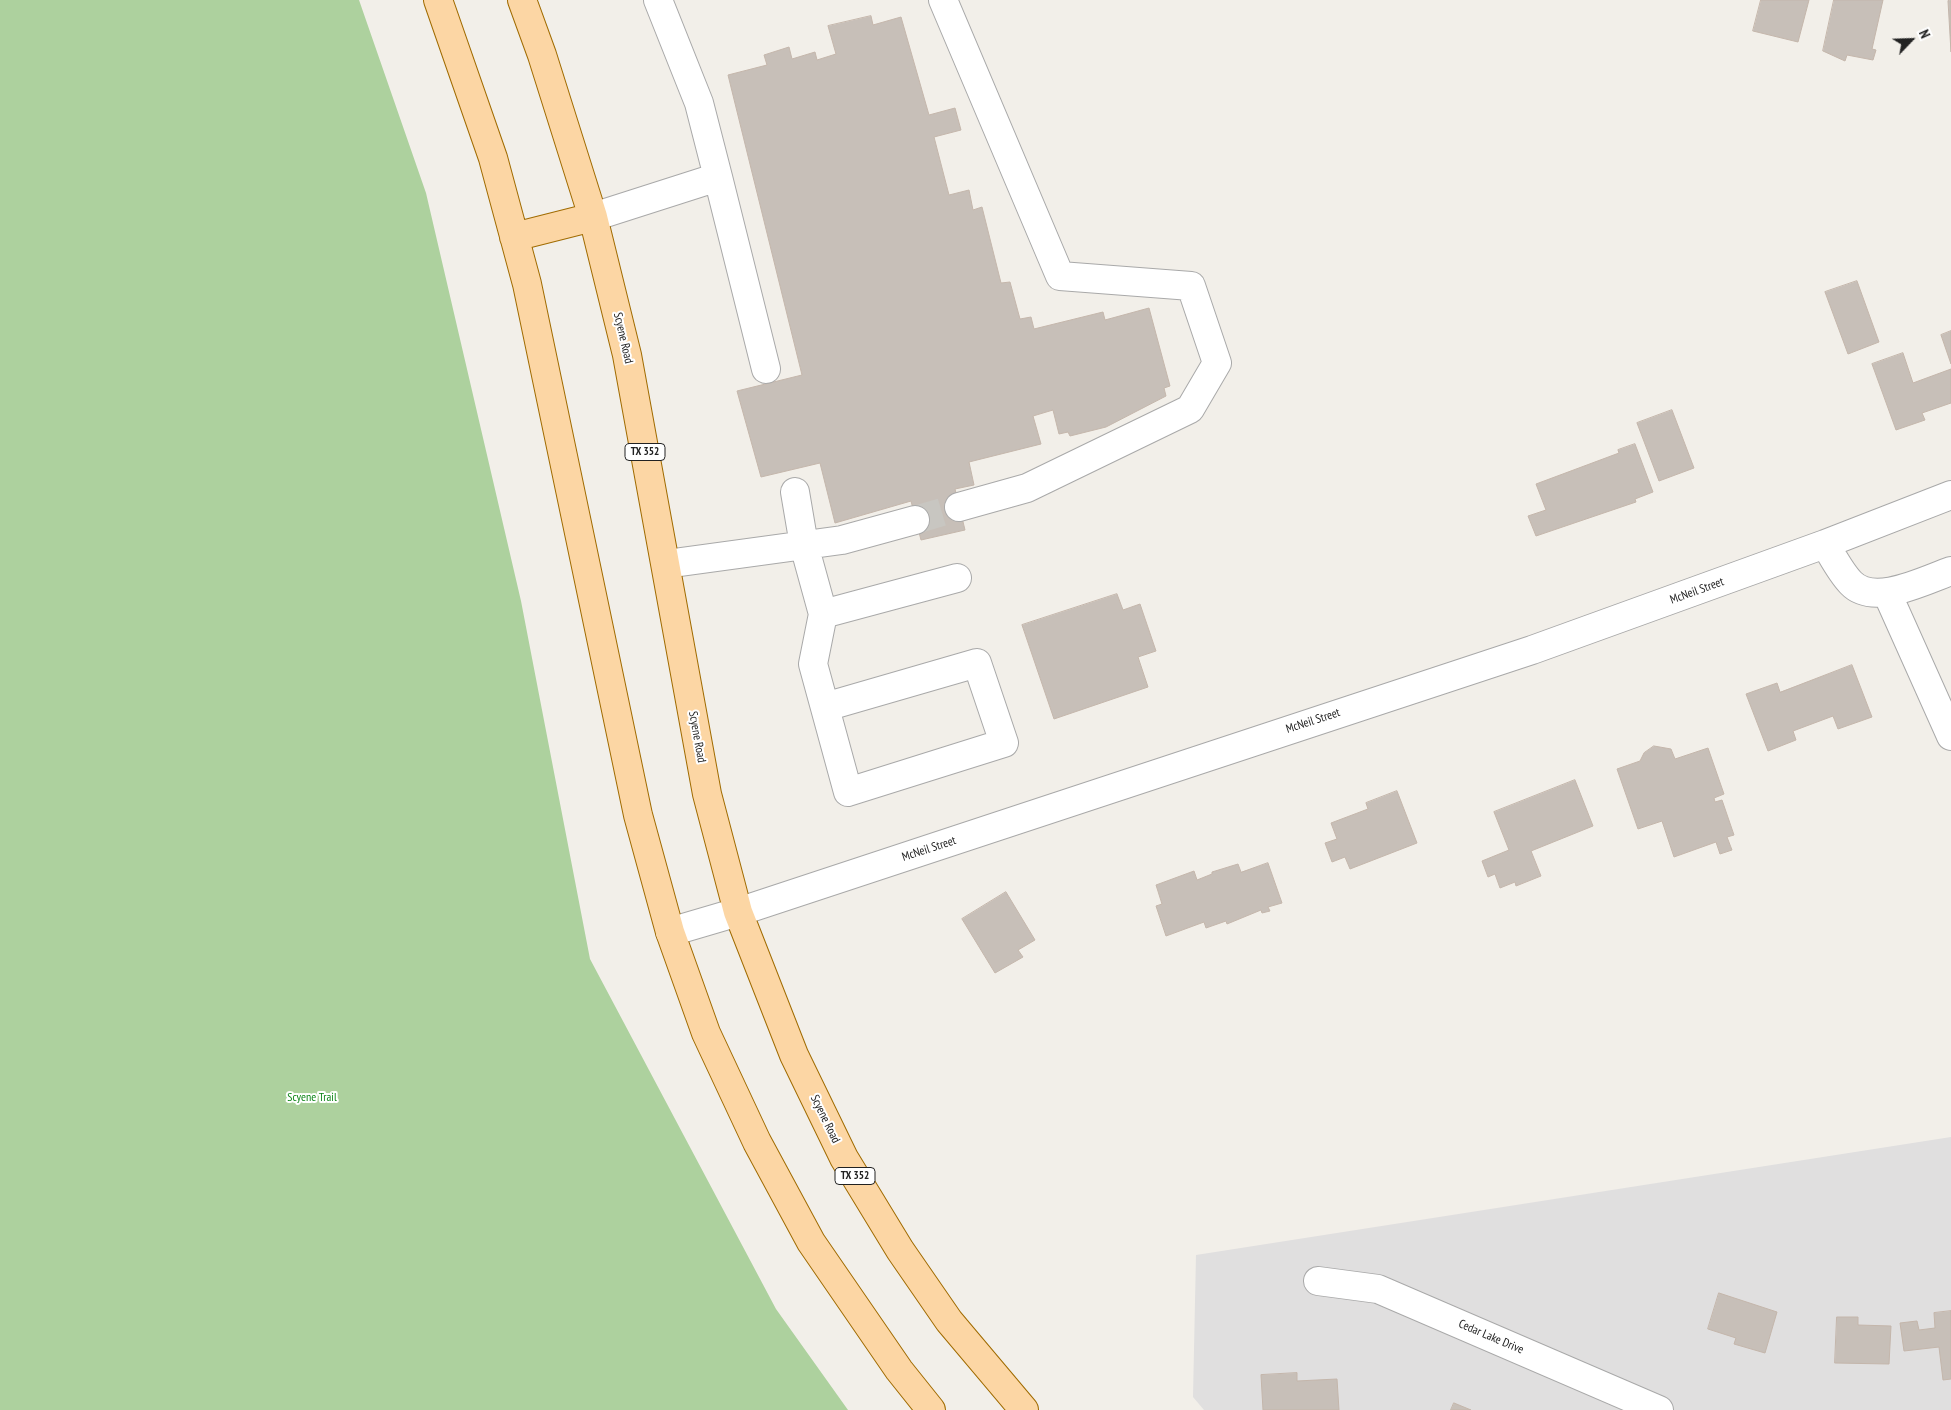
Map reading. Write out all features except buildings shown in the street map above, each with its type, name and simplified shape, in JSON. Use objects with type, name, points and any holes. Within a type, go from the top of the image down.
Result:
[{"type":"main road","points":[[438,0],[492,158],[526,284],[638,816],[670,932],[706,1033],[757,1142],[811,1242],[899,1370],[931,1410]]},
{"type":"main road","name":"Scyene Road","points":[[522,0],[542,55],[594,217],[627,355],[707,794],[738,912],[794,1055],[844,1158],[900,1250],[938,1305],[1024,1410]]},
{"type":"main road","points":[[514,237],[594,217]]},
{"type":"street","points":[[658,0],[699,103],[766,369]]},
{"type":"street","points":[[943,0],[1060,276],[1191,286],[1217,363],[1190,409],[1027,488],[959,507]]},
{"type":"street","points":[[594,217],[718,177]]},
{"type":"street","points":[[795,492],[804,545],[823,614],[813,664],[848,792],[1004,743],[977,663],[825,707]]},
{"type":"street","name":"McNeil Street","points":[[670,932],[738,912],[1532,650],[1825,544],[1951,495]]},
{"type":"street","points":[[666,564],[842,540],[916,520]]},
{"type":"street","points":[[1825,544],[1852,584],[1866,592],[1887,593],[1951,571]]},
{"type":"street","points":[[823,614],[957,578]]},
{"type":"street","points":[[1887,593],[1951,736]]},
{"type":"street","name":"Cedar Lake Drive","points":[[1318,1281],[1378,1289],[1659,1410]]},
{"type":"shaded area","points":[[1951,1137],[1951,1410],[1204,1410],[1193,1397],[1196,1255]]},
{"type":"green space","name":"Scyene Trail","points":[[0,0],[359,0],[426,193],[521,601],[590,959],[776,1309],[848,1410],[0,1410]]},
{"type":"tunnel","points":[[915,520],[959,507]]}]
